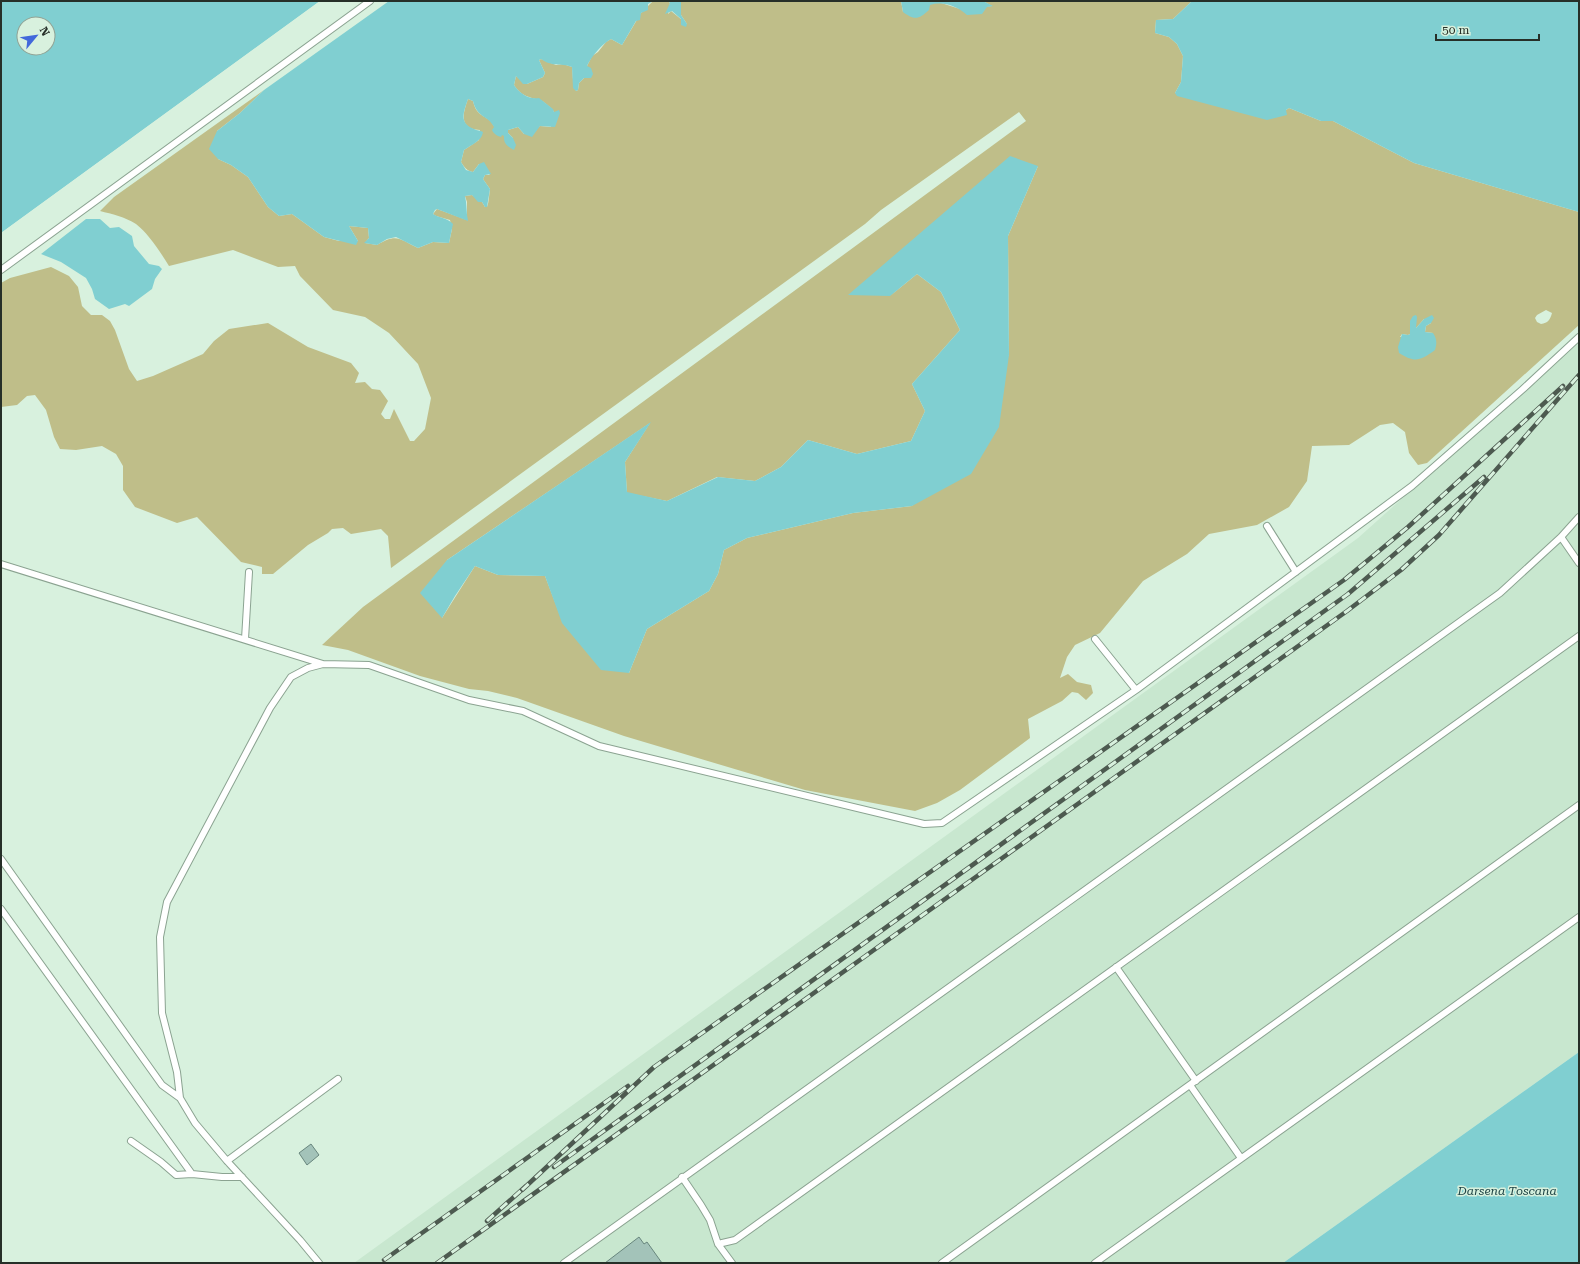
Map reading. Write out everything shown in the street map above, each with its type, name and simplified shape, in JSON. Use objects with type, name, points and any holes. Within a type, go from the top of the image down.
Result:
[{"type":"lane","points":[[1,270],[370,1]]},
{"type":"lane","points":[[180,1098],[177,1072],[162,1013],[160,937],[166,902],[270,708],[291,677],[308,668],[323,664],[369,665],[468,700],[523,711],[599,746],[924,824],[942,823],[1136,690],[1412,486],[1523,389],[1579,337]]},
{"type":"lane","points":[[564,1263],[682,1177],[1500,593],[1561,537],[1579,517]]},
{"type":"lane","points":[[1267,526],[1296,572]]},
{"type":"lane","points":[[1561,537],[1579,563]]},
{"type":"lane","points":[[1,564],[323,664]]},
{"type":"lane","points":[[246,639],[248,572]]},
{"type":"lane","points":[[718,1244],[735,1240],[1579,636]]},
{"type":"lane","points":[[1095,639],[1136,690]]},
{"type":"lane","points":[[942,1263],[1579,805]]},
{"type":"lane","points":[[1,859],[162,1085],[180,1098],[195,1123],[227,1161],[319,1263]]},
{"type":"lane","points":[[1,909],[192,1174]]},
{"type":"lane","points":[[1095,1263],[1579,917]]},
{"type":"lane","points":[[1116,967],[1196,1081]]},
{"type":"lane","points":[[227,1161],[338,1079]]},
{"type":"lane","points":[[1190,1085],[1241,1158]]},
{"type":"lane","points":[[131,1141],[161,1162],[176,1175],[192,1174],[242,1177]]},
{"type":"lane","points":[[682,1177],[710,1220],[718,1244],[732,1263]]},
{"type":"shaded area","points":[[653,1],[668,1],[670,3],[668,14],[671,11],[687,24],[681,15],[681,1],[901,1],[903,12],[938,2],[960,9],[992,6],[983,1],[1192,1],[1173,19],[1156,20],[1155,33],[1169,37],[1177,44],[1183,56],[1181,82],[1175,93],[1286,110],[1289,108],[1321,121],[1333,121],[1414,163],[1579,212],[1579,325],[1427,463],[1418,465],[1409,453],[1405,432],[1393,423],[1380,425],[1349,445],[1312,446],[1307,481],[1289,507],[1257,525],[1209,534],[1187,554],[1143,581],[1100,633],[1075,645],[1067,657],[1060,678],[1068,674],[1077,682],[1091,685],[1093,693],[1086,700],[1078,693],[1072,692],[1062,701],[1028,719],[1030,738],[960,790],[937,803],[915,811],[805,790],[624,736],[517,698],[488,691],[469,689],[420,676],[348,650],[322,645],[363,607],[1026,121],[1019,112],[881,210],[865,224],[391,568],[388,536],[381,529],[351,534],[343,528],[332,529],[308,545],[273,574],[262,574],[262,567],[241,562],[197,517],[177,523],[135,507],[123,490],[123,466],[116,454],[102,446],[76,450],[60,449],[54,437],[46,410],[35,395],[27,396],[17,405],[1,407],[1,283],[10,278],[51,267],[69,276],[78,287],[82,306],[91,315],[102,315],[110,321],[115,330],[129,369],[137,381],[153,376],[203,354],[214,341],[229,329],[268,323],[308,347],[351,363],[359,373],[355,383],[365,382],[372,389],[380,390],[388,401],[381,414],[385,419],[390,419],[394,409],[410,441],[414,441],[425,429],[431,398],[418,364],[389,333],[365,317],[333,310],[300,276],[295,266],[278,267],[233,250],[169,266],[150,238],[136,224],[123,218],[100,211],[114,197],[264,90],[240,113],[217,131],[218,159],[231,165],[248,177],[268,207],[279,216],[292,214],[324,237],[339,241],[358,241],[349,226],[368,228],[369,238],[365,243],[377,245],[394,238],[402,240],[418,248],[433,242],[449,243],[452,229],[450,220],[433,214],[437,209],[467,220],[467,202],[465,196],[472,195],[482,202],[485,207],[487,207],[489,198],[490,189],[483,179],[485,175],[490,175],[479,164],[473,172],[469,171],[461,162],[464,150],[479,140],[480,130],[468,127],[465,123],[464,115],[468,99],[473,101],[477,111],[491,121],[498,131],[510,137],[513,138],[508,133],[508,130],[518,127],[524,134],[540,126],[551,127],[554,112],[541,100],[528,97],[519,92],[514,85],[516,76],[527,84],[543,77],[545,73],[539,60],[541,59],[556,65],[563,64],[572,67],[573,80],[576,91],[578,90],[579,83],[584,78],[587,66],[592,56],[611,39],[622,45],[641,13]],"holes":[[[1038,166],[1008,236],[1009,355],[912,506],[853,513],[747,538],[724,550],[718,574],[709,591],[647,629],[629,673],[563,623],[545,576],[498,575],[475,566],[442,618],[447,560],[650,423],[625,462],[627,493],[667,501],[717,477],[755,481],[781,467],[808,440],[857,454],[911,441],[925,411],[912,384],[960,330],[941,292],[917,274],[890,296]],[[1546,310],[1552,313],[1547,322],[1543,324],[1537,322],[1535,318],[1537,315]],[[1424,319],[1431,323],[1426,326],[1425,332],[1433,333],[1400,337],[1402,334],[1410,334],[1410,321],[1416,328]]]},
{"type":"shaded area","points":[[1579,340],[1579,1052],[1283,1263],[354,1263],[1358,538]]},
{"type":"water","points":[[1,1],[320,1],[1,233]]},
{"type":"water","points":[[389,1],[653,1],[648,4],[648,10],[641,13],[640,20],[636,21],[622,45],[611,39],[597,51],[587,66],[591,68],[593,74],[591,78],[584,78],[579,83],[578,90],[576,91],[573,88],[572,67],[553,64],[541,59],[539,60],[545,73],[543,77],[527,84],[523,84],[516,76],[514,85],[521,93],[528,97],[539,98],[553,109],[554,112],[559,110],[560,113],[555,127],[540,126],[532,137],[524,134],[518,127],[508,130],[508,133],[513,138],[516,145],[514,150],[506,144],[504,141],[504,136],[502,135],[500,137],[493,132],[492,130],[494,127],[492,123],[477,111],[473,101],[468,99],[464,112],[464,120],[475,130],[483,132],[481,138],[464,150],[461,162],[466,170],[473,172],[479,164],[484,162],[491,174],[485,175],[483,179],[490,189],[487,207],[485,207],[482,202],[478,202],[472,195],[465,196],[468,221],[437,209],[435,210],[433,214],[449,220],[453,224],[449,243],[433,242],[418,248],[396,237],[387,239],[377,245],[364,243],[369,238],[368,228],[349,226],[358,241],[356,245],[324,237],[292,214],[279,216],[268,207],[248,177],[231,165],[218,159],[209,149],[217,131],[240,113],[264,90]]},
{"type":"water","points":[[668,1],[681,1],[681,15],[687,24],[686,27],[681,25],[681,19],[672,11],[665,14],[670,3]]},
{"type":"water","points":[[901,1],[983,1],[993,6],[987,7],[982,14],[967,15],[950,5],[935,4],[930,5],[929,10],[920,17],[914,18],[903,12]]},
{"type":"water","points":[[1192,1],[1579,1],[1579,212],[1414,163],[1333,121],[1321,121],[1289,108],[1286,110],[1287,115],[1267,120],[1177,96],[1175,93],[1181,82],[1183,56],[1177,44],[1169,37],[1155,33],[1156,20],[1173,19]]},
{"type":"water","points":[[1010,156],[1038,166],[1008,236],[1009,355],[999,427],[971,474],[912,506],[853,513],[747,538],[724,550],[718,574],[709,591],[647,629],[629,673],[601,670],[562,623],[545,576],[498,575],[475,566],[442,618],[420,593],[447,560],[651,422],[625,462],[627,492],[667,501],[718,477],[755,481],[781,467],[808,440],[857,454],[911,441],[925,411],[912,384],[960,330],[941,292],[917,274],[890,296],[848,295]]},
{"type":"water","points":[[86,219],[100,219],[110,228],[119,227],[132,236],[134,246],[149,264],[159,266],[162,269],[155,279],[152,289],[129,306],[125,304],[109,309],[95,299],[86,278],[61,262],[41,254]]},
{"type":"water","points":[[1416,315],[1416,328],[1424,319],[1432,315],[1434,318],[1431,323],[1426,326],[1425,332],[1433,333],[1436,343],[1435,350],[1430,354],[1421,358],[1413,359],[1399,353],[1398,347],[1402,334],[1410,334],[1410,321],[1413,316]]},
{"type":"water","name":"Darsena Toscana","points":[[1579,1052],[1579,1263],[1283,1263]]},
{"type":"pier","points":[[322,1],[321,3],[1,235],[1,233]]},
{"type":"building","points":[[311,1144],[319,1155],[307,1165],[299,1153]]},
{"type":"building","points":[[639,1237],[644,1244],[647,1242],[662,1263],[605,1263]]},
{"type":"railway","points":[[437,1263],[1347,611],[1401,570],[1439,535],[1579,375]]},
{"type":"railway","points":[[522,1190],[654,1067],[1344,580],[1408,527],[1563,386]]},
{"type":"railway","points":[[554,1167],[1348,594],[1484,477]]},
{"type":"railway","points":[[384,1260],[628,1086]]},
{"type":"railway","points":[[487,1221],[526,1186]]}]
